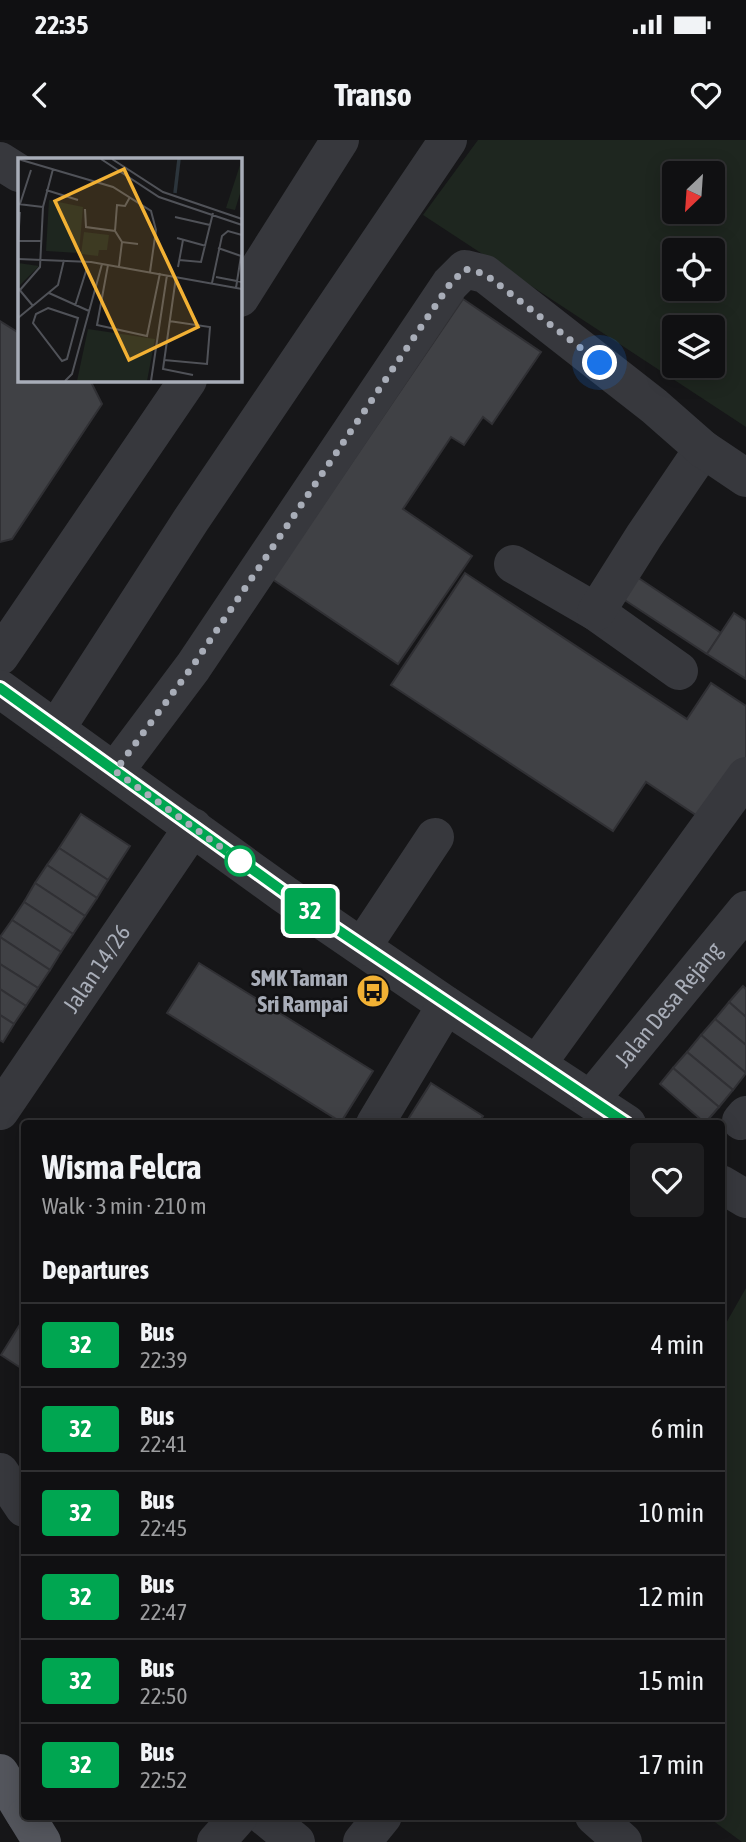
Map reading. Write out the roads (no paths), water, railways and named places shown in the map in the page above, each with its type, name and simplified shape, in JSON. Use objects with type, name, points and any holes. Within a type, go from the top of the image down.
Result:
[{"type":"main road","points":[[0,1773],[21,1808]]},
{"type":"main road","points":[[28,1820],[42,1842]]},
{"type":"street","points":[[242,296],[340,140]]},
{"type":"street","points":[[56,729],[191,520],[448,140]]},
{"type":"street","points":[[0,161],[18,172]]},
{"type":"street","points":[[115,771],[192,667],[450,284],[465,269],[485,274],[704,449],[746,478]]},
{"type":"street","points":[[0,656],[187,382]]},
{"type":"street","points":[[596,612],[643,536],[704,449]]},
{"type":"street","points":[[513,564],[596,612],[679,671]]},
{"type":"street","points":[[0,688],[362,947],[621,1120]]},
{"type":"street","points":[[537,1064],[746,776]]},
{"type":"street","name":"Jalan 14/26","points":[[0,1111],[193,827]]},
{"type":"street","points":[[362,947],[435,837]]},
{"type":"street","name":"Jalan Desa Rejang","points":[[591,1099],[746,910]]},
{"type":"street","points":[[377,1120],[446,1005]]},
{"type":"street","points":[[725,1186],[746,1199]]},
{"type":"street","points":[[0,1472],[21,1504]]},
{"type":"street","points":[[216,1842],[235,1820]]},
{"type":"street","points":[[269,1820],[296,1842]]},
{"type":"street","points":[[362,1842],[380,1820]]},
{"type":"street","points":[[598,1820],[623,1842]]},
{"type":"place","name":"SMK Taman Sri Rampai","points":[[373,991]]}]
